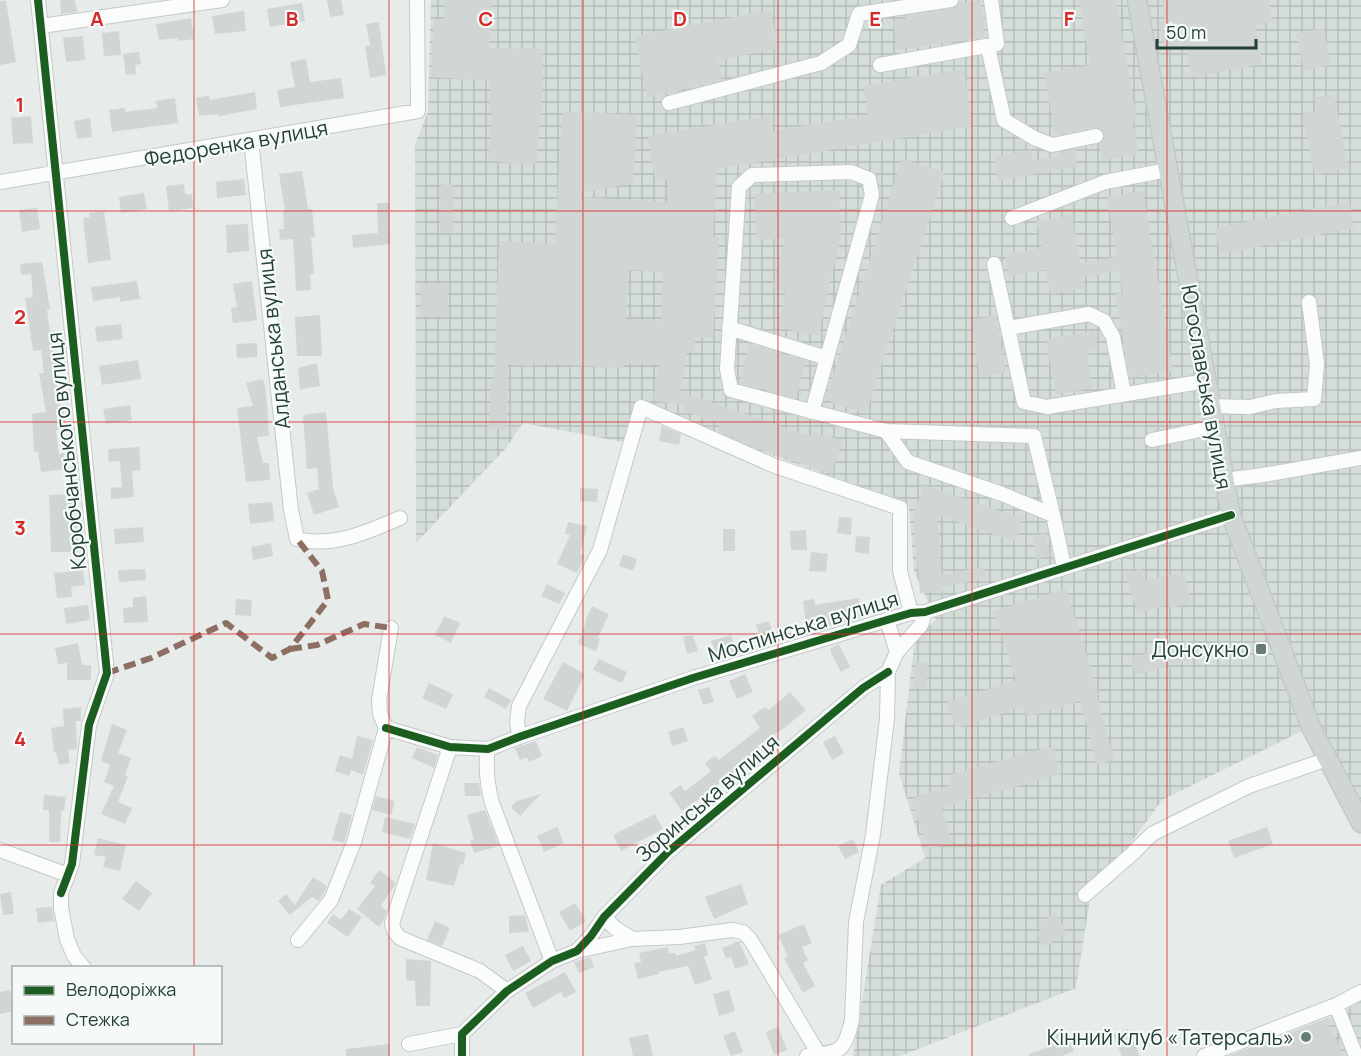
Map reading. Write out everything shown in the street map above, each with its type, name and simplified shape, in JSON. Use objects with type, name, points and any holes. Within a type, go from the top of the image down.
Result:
[{"type":"main road","name":"Югославська вулиця","points":[[1137,0],[1231,515],[1311,728],[1361,823]]},
{"type":"street","name":"Коробчанського вулиця","points":[[38,0],[107,673],[89,725],[72,864],[61,893],[61,908],[67,939],[74,956],[82,966]]},
{"type":"street","points":[[41,26],[222,0]]},
{"type":"street","name":"Федоренка вулиця","points":[[0,183],[418,111],[417,0]]},
{"type":"street","points":[[669,103],[821,63],[849,45],[859,14],[951,0]]},
{"type":"street","points":[[880,66],[997,44],[991,0]]},
{"type":"street","points":[[988,47],[1004,120],[1052,145],[1096,136]]},
{"type":"street","name":"Алданська вулиця","points":[[251,140],[290,499],[297,539],[313,543],[330,541],[368,532],[400,518]]},
{"type":"street","points":[[1012,218],[1105,182],[1168,170]]},
{"type":"street","points":[[812,411],[872,195],[869,179],[850,172],[752,175],[739,187],[727,369],[731,390],[886,431],[1035,436],[1064,567]]},
{"type":"street","points":[[994,264],[1024,402],[1047,407],[1206,381]]},
{"type":"street","points":[[1211,406],[1250,407],[1276,401],[1314,399],[1317,364],[1309,302]]},
{"type":"street","points":[[1008,328],[1089,314],[1104,321],[1113,337],[1124,394]]},
{"type":"street","points":[[729,328],[827,358]]},
{"type":"street","name":"Моспинська вулиця","points":[[519,736],[517,721],[519,706],[600,550],[641,407],[775,466],[900,508],[900,571],[911,613]]},
{"type":"street","points":[[1152,440],[1215,427]]},
{"type":"street","points":[[886,431],[908,462],[1002,494],[1053,515]]},
{"type":"street","points":[[1224,480],[1361,458]]},
{"type":"street","name":"Моспинська вулиця","points":[[386,728],[450,747],[488,749],[519,736],[693,678],[911,613],[925,612],[1231,515]]},
{"type":"street","points":[[577,951],[632,939],[680,937],[732,930],[743,932],[750,939],[815,1055],[838,1051],[844,1045],[852,1020],[856,922],[873,835],[887,719],[888,672],[897,652],[921,625],[925,612]]},
{"type":"street","points":[[887,620],[897,652]]},
{"type":"street","points":[[298,940],[331,900],[354,842],[386,728],[380,714],[378,700],[391,628]]},
{"type":"street","name":"Зоринська вулиця","points":[[462,1035],[507,991],[552,961],[577,951],[604,917],[668,852],[863,688],[888,672]]},
{"type":"street","points":[[450,747],[392,923],[394,931],[400,938],[480,971],[507,991]]},
{"type":"street","points":[[488,749],[487,782],[492,803],[552,961]]},
{"type":"street","points":[[1085,895],[1152,834],[1249,786],[1328,759]]},
{"type":"street","points":[[0,850],[68,875]]},
{"type":"street","points":[[604,917],[615,928],[632,939]]},
{"type":"street","points":[[1204,1056],[1336,1005],[1361,992]]},
{"type":"street","points":[[1336,1005],[1356,1056]]},
{"type":"street","points":[[409,1044],[462,1035],[462,1056]]},
{"type":"shaded area","points":[[431,0],[1130,0],[1224,517],[1304,730],[1162,800],[1090,899],[1076,988],[900,1056],[853,1056],[881,885],[925,858],[899,773],[915,639],[936,620],[914,571],[909,507],[877,493],[716,435],[636,400],[623,442],[523,423],[506,448],[416,543],[415,144],[428,112]]},
{"type":"shaded area","points":[[1144,0],[1361,0],[1361,807],[1317,725],[1237,513]]},
{"type":"shaded area","name":"Кінний клуб «Татерсаль»","points":[[1361,1001],[1361,1056],[1229,1056],[1335,1015]]},
{"type":"building","points":[[60,0],[75,0],[77,12],[61,14]]},
{"type":"building","points":[[327,0],[341,0],[344,15],[330,17]]},
{"type":"building","points":[[445,0],[492,0],[489,48],[543,49],[542,114],[540,114],[536,165],[488,161],[492,113],[489,113],[490,81],[431,77],[434,19],[444,20]]},
{"type":"building","points":[[1079,0],[1116,0],[1137,122],[1133,123],[1139,154],[1102,160],[1099,144],[1105,135],[1098,127],[1055,135],[1044,73],[1090,65]]},
{"type":"building","points":[[1161,0],[1269,0],[1273,22],[1255,25],[1262,64],[1192,77],[1186,47],[1165,51],[1159,21],[1165,20]]},
{"type":"building","points":[[0,1],[6,1],[16,62],[0,65]]},
{"type":"building","points":[[981,1],[985,37],[897,50],[893,21],[906,20],[905,16],[952,9],[959,3]]},
{"type":"building","points":[[302,3],[305,21],[270,27],[267,9]]},
{"type":"building","points":[[771,10],[778,49],[718,60],[722,80],[647,98],[635,36]]},
{"type":"building","points":[[244,11],[246,31],[215,34],[212,16]]},
{"type":"building","points":[[191,18],[194,39],[159,40],[156,24]]},
{"type":"building","points":[[379,22],[386,75],[370,78],[365,46],[370,46],[366,24]]},
{"type":"building","points":[[1323,28],[1331,65],[1304,71],[1296,34]]},
{"type":"building","points":[[119,31],[121,55],[104,56],[102,33]]},
{"type":"building","points":[[83,36],[85,60],[66,62],[63,38]]},
{"type":"building","points":[[139,52],[141,64],[135,65],[136,74],[126,75],[123,54]]},
{"type":"building","points":[[306,59],[310,82],[341,78],[344,98],[280,107],[277,90],[295,87],[290,62]]},
{"type":"building","points":[[964,69],[973,126],[717,169],[713,237],[719,237],[713,338],[695,337],[694,351],[687,351],[680,391],[811,437],[813,431],[843,441],[831,474],[751,446],[718,431],[720,424],[683,411],[685,406],[653,400],[659,365],[623,363],[623,368],[533,363],[533,366],[508,365],[506,430],[489,429],[491,382],[494,382],[499,241],[555,244],[562,111],[637,115],[633,183],[579,193],[579,197],[667,202],[668,178],[655,180],[648,136],[770,116],[773,131],[868,115],[863,86]],"holes":[[[628,270],[663,272],[661,321],[626,319]]]},
{"type":"building","points":[[255,92],[257,109],[219,116],[218,114],[199,116],[196,98],[209,95],[210,100]]},
{"type":"building","points":[[1334,94],[1348,168],[1315,175],[1303,114],[1317,111],[1314,98]]},
{"type":"building","points":[[175,98],[178,123],[112,132],[109,110],[125,108],[125,112],[157,108],[156,101]]},
{"type":"building","points":[[31,116],[33,143],[13,144],[11,118]]},
{"type":"building","points":[[90,118],[92,137],[77,139],[74,121]]},
{"type":"building","points":[[1075,149],[1078,166],[998,181],[994,157],[1031,150],[1033,161],[1058,156],[1058,153]]},
{"type":"building","points":[[902,159],[945,172],[866,413],[825,400]]},
{"type":"building","points":[[302,171],[308,209],[312,209],[315,237],[311,237],[314,274],[310,275],[311,290],[296,291],[293,239],[280,240],[279,229],[284,229],[283,211],[285,211],[279,174]]},
{"type":"building","points":[[244,179],[246,195],[217,198],[216,182]]},
{"type":"building","points":[[184,184],[185,194],[192,194],[193,208],[169,211],[166,186]]},
{"type":"building","points":[[441,184],[453,184],[453,233],[440,233]]},
{"type":"building","points":[[839,190],[841,235],[818,336],[778,327],[786,291],[773,288],[785,238],[757,240],[754,194]]},
{"type":"building","points":[[1143,191],[1173,371],[1130,378],[1115,294],[1123,293],[1119,271],[1082,277],[1084,289],[1050,294],[1046,270],[1008,276],[1005,254],[1042,248],[1037,221],[1072,215],[1080,263],[1117,257],[1107,197]]},
{"type":"building","points":[[144,193],[147,209],[121,213],[119,197]]},
{"type":"building","points":[[1349,202],[1354,228],[1220,254],[1215,228]]},
{"type":"building","points":[[377,203],[389,203],[390,244],[353,248],[352,235],[378,233]]},
{"type":"building","points":[[37,208],[40,229],[22,232],[19,210]]},
{"type":"building","points":[[104,211],[111,260],[88,263],[83,218],[90,217],[89,213]]},
{"type":"building","points":[[248,224],[249,251],[227,253],[226,225]]},
{"type":"building","points":[[42,262],[50,309],[47,310],[50,331],[55,330],[57,348],[54,349],[56,366],[53,366],[61,411],[64,411],[66,430],[56,430],[59,454],[64,453],[66,469],[41,472],[38,451],[34,452],[32,414],[46,412],[39,373],[44,373],[41,350],[33,351],[25,298],[33,297],[31,274],[21,275],[20,264]]},
{"type":"building","points":[[137,281],[140,299],[120,302],[120,297],[93,301],[91,287]]},
{"type":"building","points":[[252,281],[257,320],[233,323],[231,308],[237,307],[233,284]]},
{"type":"building","points":[[448,283],[448,317],[421,317],[421,284]]},
{"type":"building","points":[[320,315],[322,356],[297,356],[295,317]]},
{"type":"building","points":[[996,316],[1006,373],[980,377],[971,320]]},
{"type":"building","points":[[121,324],[123,339],[97,342],[95,327]]},
{"type":"building","points":[[1094,331],[1098,350],[1087,352],[1092,388],[1056,394],[1046,339]]},
{"type":"building","points":[[257,343],[257,357],[237,358],[236,344]]},
{"type":"building","points":[[749,344],[806,361],[796,398],[739,383]]},
{"type":"building","points":[[138,360],[141,379],[102,385],[99,366]]},
{"type":"building","points":[[317,363],[320,386],[300,389],[298,368]]},
{"type":"building","points":[[263,379],[266,390],[269,436],[257,437],[263,463],[269,463],[270,480],[246,482],[237,408],[253,406],[246,383]]},
{"type":"building","points":[[130,405],[132,420],[106,424],[103,409]]},
{"type":"building","points":[[326,412],[333,488],[339,507],[314,515],[307,493],[319,489],[317,468],[307,469],[303,415]]},
{"type":"building","points":[[662,426],[681,434],[679,445],[659,441]]},
{"type":"building","points":[[139,447],[141,470],[132,471],[134,497],[111,499],[111,488],[122,487],[120,461],[109,462],[108,449]]},
{"type":"building","points":[[924,485],[1023,519],[1015,542],[937,515],[942,575],[984,567],[986,578],[943,587],[943,591],[920,593],[913,514]]},
{"type":"building","points":[[580,488],[598,489],[597,502],[580,501]]},
{"type":"building","points":[[73,494],[78,552],[51,552],[49,495]]},
{"type":"building","points":[[272,502],[274,521],[250,524],[248,504]]},
{"type":"building","points":[[839,517],[852,518],[851,535],[837,533]]},
{"type":"building","points":[[568,522],[587,526],[580,554],[585,556],[577,573],[557,564],[570,535],[565,534]]},
{"type":"building","points":[[143,527],[144,542],[115,544],[114,529]]},
{"type":"building","points":[[723,529],[735,529],[735,551],[723,551]]},
{"type":"building","points":[[806,530],[807,550],[791,550],[790,531]]},
{"type":"building","points":[[1045,533],[1050,556],[1037,559],[1032,536]]},
{"type":"building","points":[[856,536],[870,537],[869,554],[855,552]]},
{"type":"building","points":[[271,543],[273,556],[253,560],[251,547]]},
{"type":"building","points":[[811,552],[828,554],[826,572],[809,571]]},
{"type":"building","points":[[623,554],[637,559],[633,571],[619,566]]},
{"type":"building","points":[[145,569],[146,580],[119,582],[118,570]]},
{"type":"building","points":[[1141,569],[1145,581],[1184,572],[1191,603],[1170,608],[1169,604],[1138,614],[1125,573]]},
{"type":"building","points":[[83,570],[85,585],[71,587],[72,597],[57,598],[54,573]]},
{"type":"building","points":[[547,584],[565,593],[559,604],[541,596]]},
{"type":"building","points":[[1066,589],[1099,695],[1097,696],[1114,760],[1097,765],[1080,701],[1027,717],[1024,707],[955,728],[947,702],[1016,681],[994,611]]},
{"type":"building","points":[[146,596],[148,622],[124,623],[123,608],[133,607],[133,598]]},
{"type":"building","points":[[859,598],[861,618],[807,632],[803,601],[814,599],[815,605]]},
{"type":"building","points":[[236,599],[252,600],[251,616],[235,615]]},
{"type":"building","points":[[88,605],[90,620],[66,624],[64,608]]},
{"type":"building","points":[[592,606],[609,614],[598,638],[600,639],[596,651],[578,644]]},
{"type":"building","points":[[444,616],[460,623],[451,643],[435,635]]},
{"type":"building","points":[[769,621],[775,640],[762,644],[756,625]]},
{"type":"building","points":[[693,635],[698,651],[687,654],[683,637]]},
{"type":"building","points":[[731,635],[737,654],[719,659],[711,641]]},
{"type":"building","points":[[1188,641],[1193,659],[1135,675],[1131,658]]},
{"type":"building","points":[[78,643],[82,665],[91,665],[91,680],[67,680],[67,663],[58,664],[55,648]]},
{"type":"building","points":[[839,644],[850,667],[841,672],[831,652],[831,648]]},
{"type":"building","points":[[599,659],[627,672],[622,683],[593,670]]},
{"type":"building","points":[[563,662],[585,674],[567,711],[543,699]]},
{"type":"building","points":[[916,662],[928,663],[926,689],[913,687]]},
{"type":"building","points":[[745,674],[753,692],[737,699],[729,681]]},
{"type":"building","points":[[429,683],[453,694],[446,709],[422,698]]},
{"type":"building","points":[[709,687],[714,702],[703,705],[698,690]]},
{"type":"building","points":[[489,688],[511,700],[506,709],[484,697]]},
{"type":"building","points":[[790,692],[806,710],[757,746],[761,752],[703,798],[682,811],[669,793],[681,785],[685,791],[711,771],[705,763],[715,756],[719,760],[760,728],[752,716],[763,708],[769,710]]},
{"type":"building","points":[[81,707],[81,721],[76,721],[77,749],[68,750],[70,763],[59,765],[56,752],[54,752],[51,728],[64,726],[63,709]]},
{"type":"building","points":[[112,724],[127,730],[118,753],[131,758],[125,775],[128,776],[118,802],[132,808],[125,824],[101,814],[114,786],[104,782],[110,765],[101,761]]},
{"type":"building","points":[[683,727],[688,741],[672,746],[668,732]]},
{"type":"building","points":[[357,736],[373,740],[363,775],[351,770],[349,776],[335,771],[340,755],[352,759]]},
{"type":"building","points":[[835,736],[844,753],[832,760],[823,742]]},
{"type":"building","points":[[536,741],[542,756],[529,762],[527,757],[520,760],[515,748]]},
{"type":"building","points":[[1053,746],[1061,774],[941,807],[952,842],[928,850],[911,799],[952,785],[949,775]]},
{"type":"building","points":[[417,747],[438,755],[434,768],[412,758]]},
{"type":"building","points":[[464,783],[479,783],[481,796],[465,796]]},
{"type":"building","points":[[541,794],[520,816],[511,807],[517,801]]},
{"type":"building","points":[[44,795],[66,797],[64,811],[61,811],[60,842],[49,842],[49,810],[43,810]]},
{"type":"building","points":[[376,796],[395,801],[391,815],[372,810]]},
{"type":"building","points":[[485,810],[499,846],[474,853],[470,841],[474,840],[467,815]]},
{"type":"building","points":[[340,812],[352,815],[344,843],[332,840]]},
{"type":"building","points":[[655,814],[663,829],[621,851],[613,835]]},
{"type":"building","points":[[385,817],[415,824],[410,839],[382,832]]},
{"type":"building","points":[[557,827],[564,843],[544,852],[537,836]]},
{"type":"building","points":[[1267,827],[1273,844],[1234,858],[1228,841]]},
{"type":"building","points":[[98,838],[126,845],[120,871],[103,867],[106,857],[94,855]]},
{"type":"building","points":[[853,839],[859,852],[845,859],[838,846]]},
{"type":"building","points":[[433,843],[466,853],[463,865],[460,864],[454,886],[426,880]]},
{"type":"building","points":[[379,870],[396,883],[381,906],[387,911],[379,927],[357,909],[375,886],[370,883]]},
{"type":"building","points":[[313,877],[327,886],[323,895],[318,901],[312,897],[290,915],[278,901],[286,894],[295,905]]},
{"type":"building","points":[[136,881],[152,893],[139,911],[122,899]]},
{"type":"building","points":[[741,884],[748,904],[714,919],[705,897]]},
{"type":"building","points":[[11,892],[14,914],[3,915],[0,894]]},
{"type":"building","points":[[575,903],[586,921],[570,931],[559,912]]},
{"type":"building","points":[[52,907],[54,921],[38,923],[36,908]]},
{"type":"building","points":[[349,909],[362,917],[348,937],[327,923],[333,914],[341,920]]},
{"type":"building","points":[[1055,913],[1067,934],[1044,947],[1036,933],[1041,929],[1038,923]]},
{"type":"building","points":[[525,915],[529,932],[509,933],[509,916]]},
{"type":"building","points":[[435,921],[450,928],[442,946],[427,940]]},
{"type":"building","points":[[804,924],[812,943],[802,947],[808,960],[803,963],[815,986],[803,993],[784,958],[788,956],[778,935]]},
{"type":"building","points":[[739,941],[749,964],[735,969],[731,957],[726,959],[722,948]]},
{"type":"building","points":[[705,943],[708,955],[704,957],[712,979],[695,985],[688,966],[638,979],[634,963],[641,962],[639,953],[668,947],[669,954],[675,953],[676,956],[696,950],[694,946]]},
{"type":"building","points":[[523,946],[531,961],[513,971],[505,955]]},
{"type":"building","points":[[590,957],[594,967],[579,973],[574,962]]},
{"type":"building","points":[[406,959],[431,961],[430,1006],[416,1006],[415,981],[406,980]]},
{"type":"building","points":[[565,972],[576,992],[564,998],[561,992],[533,1008],[525,993]]},
{"type":"building","points":[[10,990],[12,1011],[0,1014],[0,992]]},
{"type":"building","points":[[729,990],[735,1011],[719,1016],[713,994]]},
{"type":"building","name":"Кінний клуб «Татерсаль»","points":[[1326,1019],[1344,1056],[1231,1056],[1231,1055]]},
{"type":"building","points":[[778,1027],[787,1050],[774,1055],[766,1032]]},
{"type":"building","points":[[1065,1029],[1074,1051],[1062,1056],[1029,1056],[1029,1054],[1049,1047],[1045,1036]]},
{"type":"building","points":[[1128,1029],[1140,1056],[1122,1056],[1113,1035]]},
{"type":"building","points":[[735,1031],[743,1052],[731,1056],[723,1036]]},
{"type":"building","points":[[648,1034],[653,1056],[633,1056],[629,1038]]},
{"type":"building","points":[[389,1044],[390,1056],[346,1056],[346,1049]]},
{"type":"marked path","points":[[107,673],[151,658],[226,623],[272,658],[290,649],[328,600],[322,571],[297,539]]},
{"type":"marked path","points":[[290,649],[317,645],[364,624],[391,628]]},
{"type":"cycle path","points":[[38,0],[107,673],[89,725],[72,864],[61,893]]},
{"type":"cycle path","points":[[386,728],[450,747],[488,749],[693,678],[911,613],[925,612],[1231,515]]},
{"type":"cycle path","points":[[462,1056],[462,1034],[507,991],[552,961],[577,951],[604,917],[668,852],[863,688],[888,672]]},
{"type":"place","name":"Донсукно","points":[[1261,649]]},
{"type":"place","name":"Кінний клуб «Татерсаль»","points":[[1306,1037]]}]
